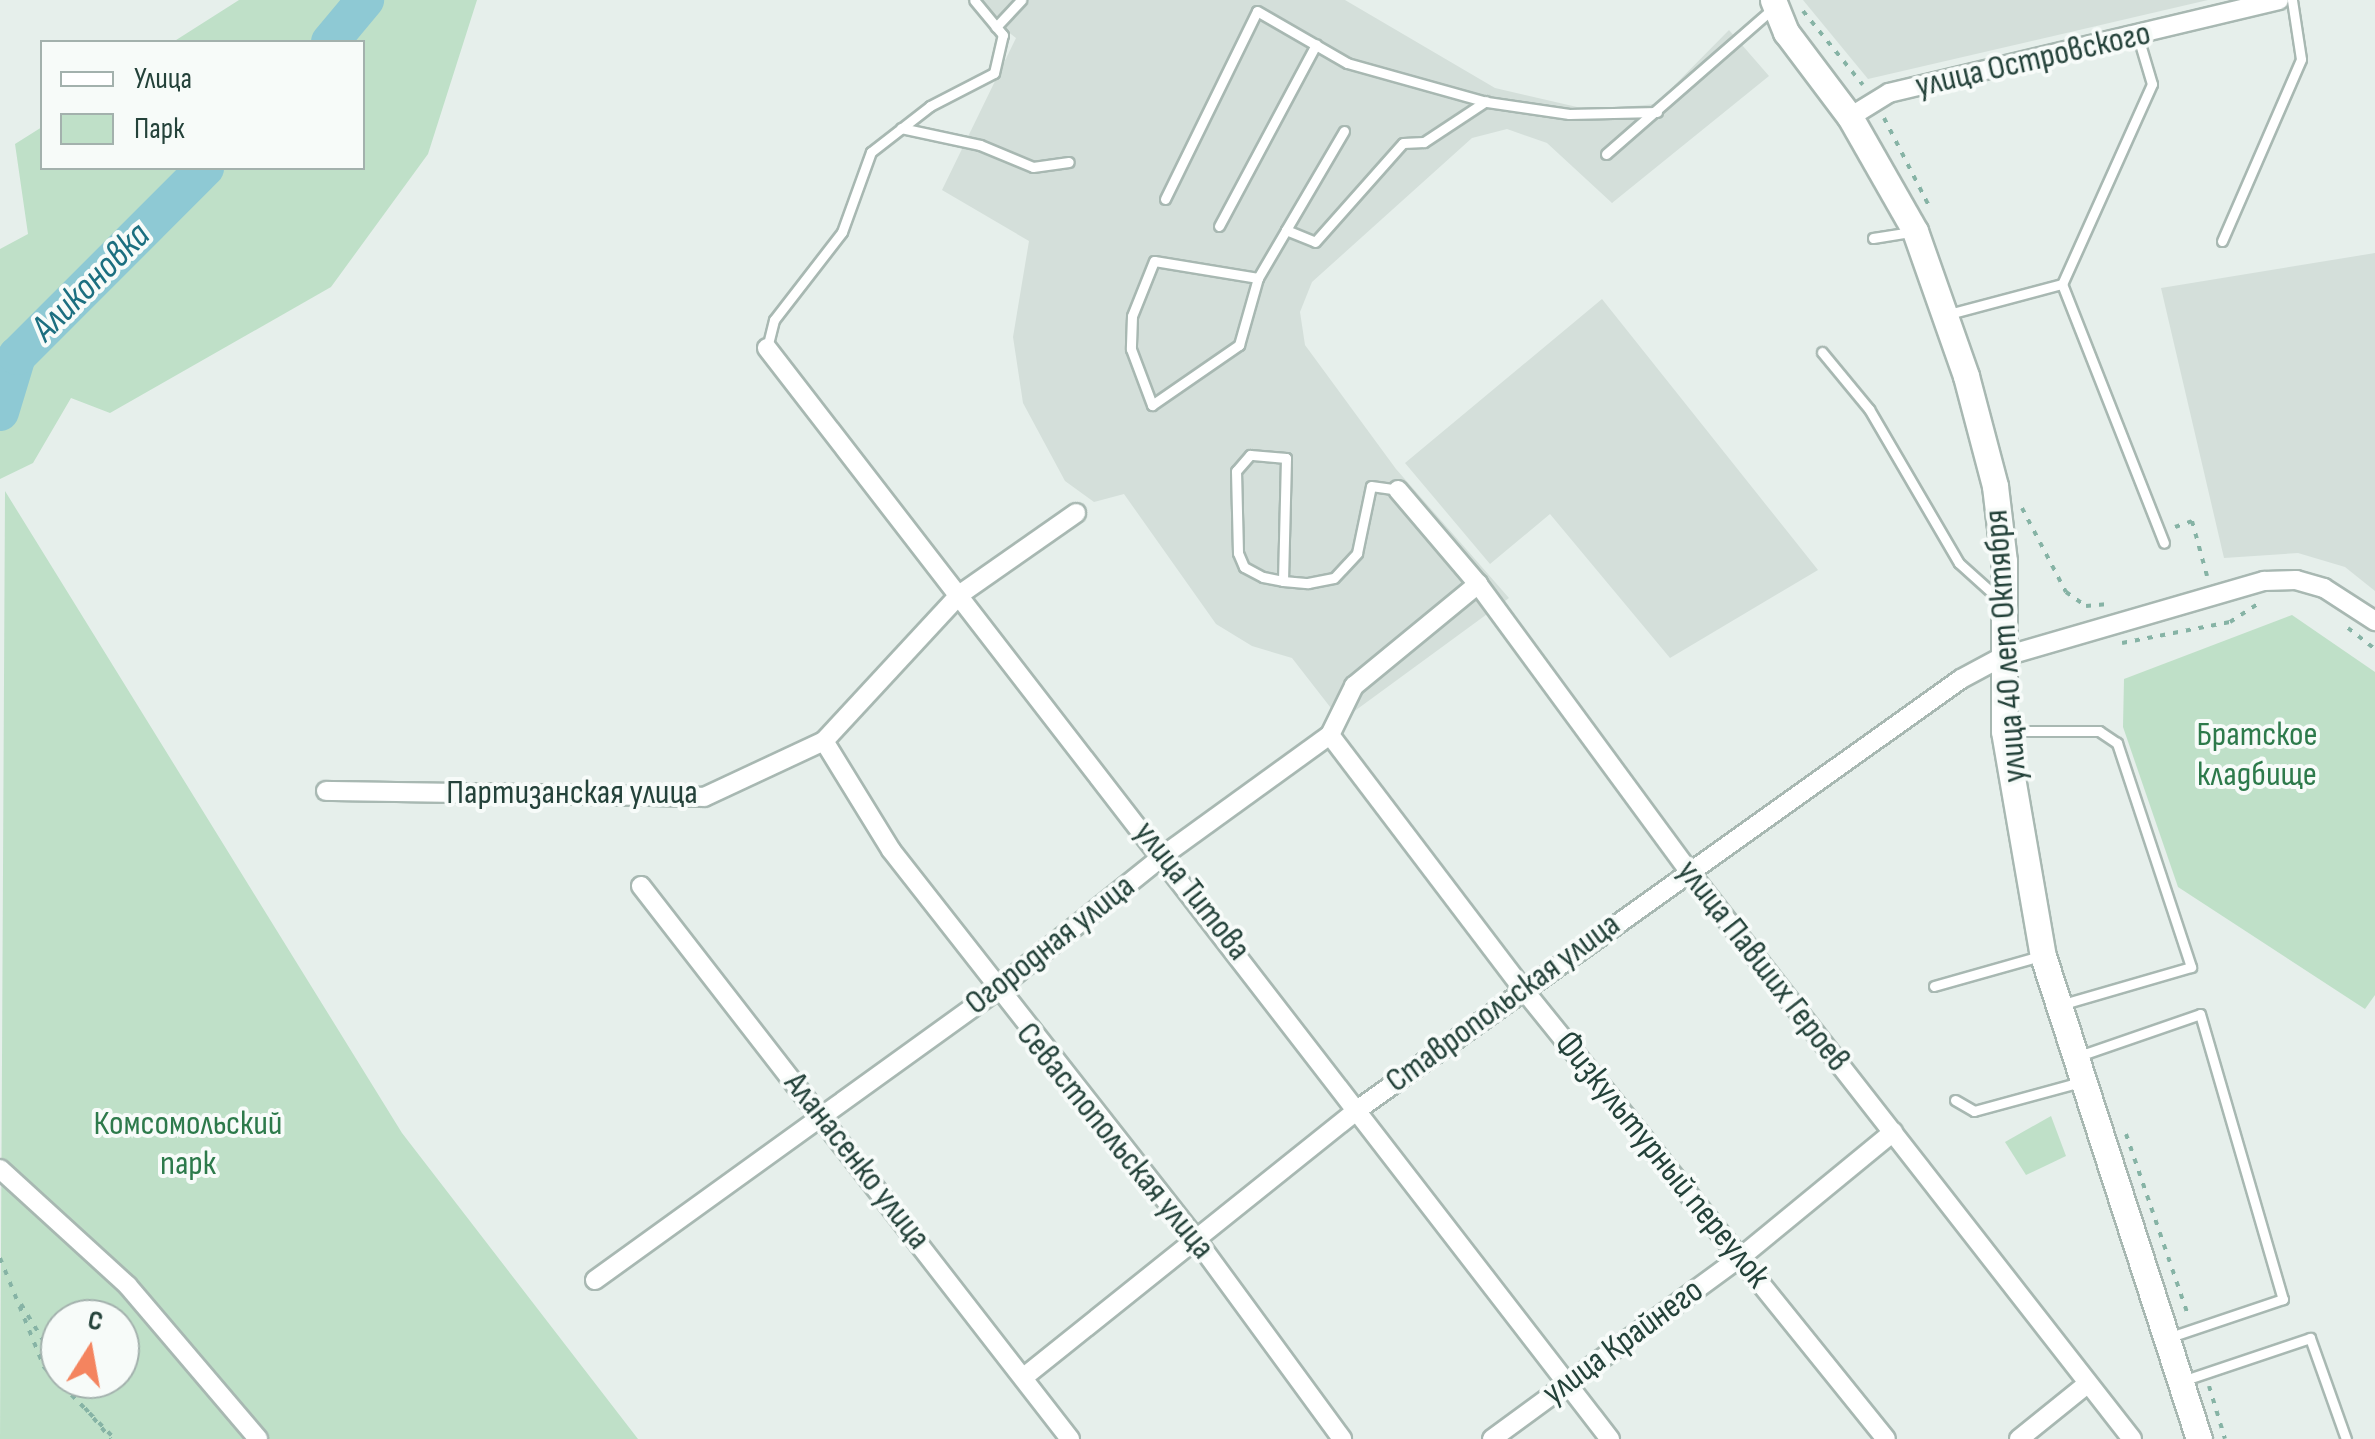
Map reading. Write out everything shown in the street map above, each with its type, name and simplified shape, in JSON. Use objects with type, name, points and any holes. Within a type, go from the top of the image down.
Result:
[{"type":"main road","name":"улица 40 лет Октября","points":[[1781,3],[1850,118],[1924,222],[1995,486],[2005,604],[2004,731],[2043,956],[2080,1069],[2182,1334],[2194,1377],[2199,1439]]},
{"type":"street","name":"улица Островского","points":[[1850,118],[1875,100],[2278,0]]},
{"type":"street","name":"улица Титова","points":[[767,348],[1360,1108],[1610,1439]]},
{"type":"street","name":"улица Павших Героев","points":[[1398,490],[1478,584],[1687,869],[2086,1385],[2132,1439]]},
{"type":"street","name":"Партизанская улица","points":[[326,792],[704,797],[824,741],[960,596],[1076,513]]},
{"type":"street","name":"Ставропольская улица","points":[[1024,1377],[1198,1242],[1360,1108],[1687,869],[2002,657],[2264,581],[2296,580],[2324,588],[2375,621]]},
{"type":"street","name":"Огородная улица","points":[[594,1280],[995,991],[1164,855],[1330,735],[1354,686],[1478,584]]},
{"type":"street","name":"Физкультурный переулок","points":[[1330,735],[1523,989],[1886,1439]]},
{"type":"street","name":"Севастопольская улица","points":[[824,741],[890,850],[995,991],[1198,1242],[1342,1439]]},
{"type":"street","name":"Аланасенко улица","points":[[641,886],[824,1116],[1070,1439]]},
{"type":"street","name":"улица Крайнего","points":[[1492,1439],[1741,1257],[1893,1132]]},
{"type":"street","points":[[0,1169],[128,1286],[258,1439]]},
{"type":"street","points":[[2019,1439],[2086,1385]]},
{"type":"lane","points":[[767,348],[774,320],[842,232],[871,152],[902,128],[994,72],[1002,57],[996,27],[974,0]]},
{"type":"lane","points":[[996,27],[1022,0]]},
{"type":"lane","points":[[2222,241],[2301,58],[2292,0]]},
{"type":"lane","points":[[1606,154],[1781,3]]},
{"type":"lane","points":[[1165,198],[1256,11],[1347,64],[1486,101],[1569,114],[1656,112]]},
{"type":"lane","points":[[2138,37],[2152,84],[2062,284],[2161,538]]},
{"type":"lane","points":[[1219,226],[1316,44]]},
{"type":"lane","points":[[1286,230],[1316,242],[1403,144],[1424,142],[1486,101]]},
{"type":"lane","points":[[902,128],[980,145],[1033,168],[1069,162]]},
{"type":"lane","points":[[1258,278],[1154,261],[1132,316],[1130,349],[1152,405],[1239,346],[1258,278],[1344,132]]},
{"type":"lane","points":[[1874,238],[1924,222]]},
{"type":"lane","points":[[1946,315],[2062,284]]},
{"type":"lane","points":[[1822,352],[1869,408],[1958,563],[2005,604]]},
{"type":"lane","points":[[1283,580],[1286,458],[1267,452],[1250,456],[1236,471],[1238,552],[1244,567],[1283,580],[1334,578],[1350,568],[1371,486],[1398,490]]},
{"type":"lane","points":[[2004,731],[2099,731],[2118,743],[2191,967],[2058,1006]]},
{"type":"lane","points":[[1934,986],[2043,956]]},
{"type":"lane","points":[[1955,1100],[1974,1111],[2080,1069],[2200,1014],[2283,1300],[2182,1334]]},
{"type":"lane","points":[[2194,1377],[2310,1338],[2346,1439]]},
{"type":"path","points":[[1781,3],[1875,100],[1924,222]]},
{"type":"path","points":[[2017,490],[2043,560],[2066,592],[2086,606],[2122,600]]},
{"type":"path","points":[[2161,538],[2192,521],[2208,576]]},
{"type":"path","points":[[2190,581],[2223,573]]},
{"type":"path","points":[[2113,643],[2230,622],[2268,597]]},
{"type":"path","points":[[2335,618],[2375,648]]},
{"type":"path","points":[[2123,1125],[2182,1334]]},
{"type":"path","points":[[0,1262],[40,1333]]},
{"type":"path","points":[[0,1262],[44,1367],[113,1439]]},
{"type":"path","points":[[2194,1377],[2224,1439]]},
{"type":"path","points":[[82,1399],[113,1439]]},
{"type":"shaded area","points":[[967,0],[1345,0],[1495,88],[1590,110],[1656,104],[1729,30],[1769,76],[1612,203],[1547,143],[1507,129],[1472,138],[1312,282],[1300,312],[1305,345],[1396,469],[1509,598],[1341,721],[1292,658],[1252,646],[1216,624],[1124,494],[1094,502],[1065,481],[1023,403],[1013,337],[1029,241],[942,190],[1016,38]]},
{"type":"shaded area","points":[[1803,0],[2208,0],[1868,79]]},
{"type":"shaded area","points":[[2375,253],[2375,591],[2345,567],[2298,553],[2224,558],[2161,288]]},
{"type":"shaded area","points":[[1602,299],[1818,570],[1670,658],[1550,514],[1490,564],[1405,463]]},
{"type":"green space","points":[[239,0],[477,0],[428,154],[331,287],[110,413],[71,398],[33,463],[0,479],[0,249],[28,234],[15,144],[40,128],[40,170],[365,170],[365,40],[176,40]]},
{"type":"green space","name":"Комсомольский парк","points":[[5,491],[402,1133],[638,1439],[0,1439]]},
{"type":"green space","name":"Братское кладбище","points":[[2292,615],[2375,672],[2375,995],[2365,1009],[2178,887],[2123,727],[2124,679]]},
{"type":"green space","points":[[2051,1116],[2066,1156],[2026,1175],[2005,1142]]},
{"type":"waterway","name":"Аликоновка","points":[[332,40],[365,0]]},
{"type":"waterway","name":"Аликоновка","points":[[0,412],[17,356],[203,170]]}]
